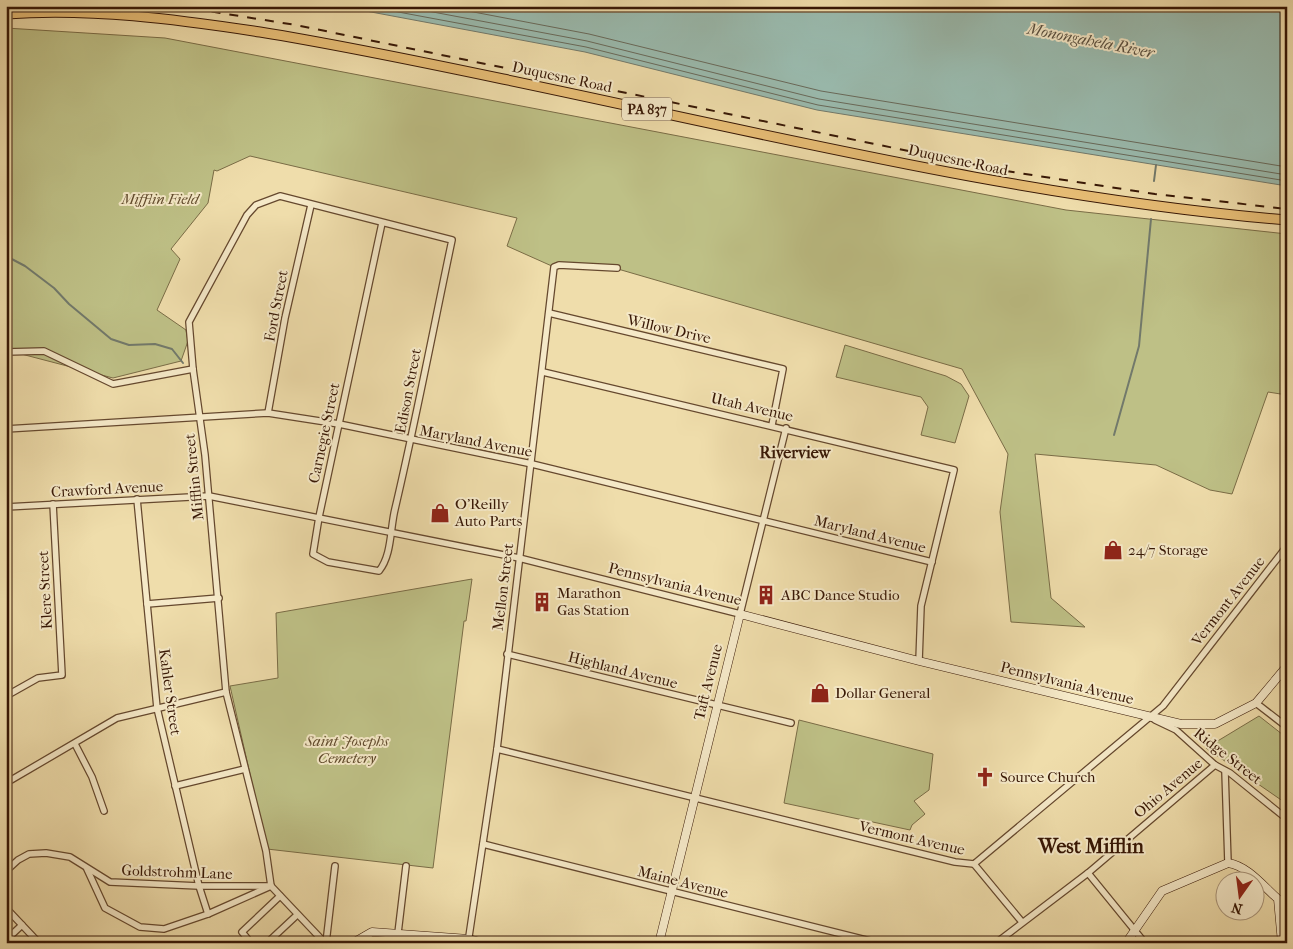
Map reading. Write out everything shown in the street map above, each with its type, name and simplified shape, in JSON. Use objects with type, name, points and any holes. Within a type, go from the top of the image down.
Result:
[{"type":"main road","name":"Duquesne Road","points":[[6,14],[45,12],[134,14],[175,18],[317,41],[1003,184],[1167,209],[1287,220]]},
{"type":"street","name":"Mifflin Street","points":[[271,886],[266,851],[226,692],[209,496],[189,322],[247,215],[256,205],[280,196],[452,240]]},
{"type":"street","name":"Ford Street","points":[[268,413],[285,318],[311,204]]},
{"type":"street","name":"Carnegie Street","points":[[382,223],[319,517],[313,554],[328,562],[379,571],[387,558],[388,546]]},
{"type":"street","name":"Edison Street","points":[[388,546],[452,240]]},
{"type":"street","name":"Mellon Street","points":[[468,941],[497,749],[554,267],[559,265],[617,268]]},
{"type":"street","name":"Willow Drive","points":[[549,313],[783,369],[772,425]]},
{"type":"street","points":[[6,352],[44,351],[114,384],[193,369]]},
{"type":"street","name":"Utah Avenue","points":[[543,372],[786,428],[954,470],[932,562]]},
{"type":"street","name":"Maryland Avenue","points":[[6,429],[200,415],[268,413],[339,424],[411,441],[532,464],[932,562]]},
{"type":"street","name":"Taft Avenue","points":[[658,943],[786,428]]},
{"type":"street","name":"Crawford Avenue","points":[[6,508],[209,496]]},
{"type":"street","name":"Pennsylvania Avenue","points":[[209,496],[519,558],[919,661],[1181,724],[1215,724],[1256,703],[1287,666]]},
{"type":"street","name":"Kahler Street","points":[[137,499],[157,708],[208,914]]},
{"type":"street","name":"Klere Street","points":[[6,696],[38,678],[62,676],[53,504]]},
{"type":"street","name":"Vermont Avenue","points":[[497,749],[955,862],[974,864],[1151,718],[1163,706],[1287,546]]},
{"type":"street","points":[[919,661],[921,610],[932,562]]},
{"type":"street","points":[[147,604],[219,598]]},
{"type":"street","name":"Highland Avenue","points":[[507,654],[791,724]]},
{"type":"street","points":[[6,783],[117,718],[226,692]]},
{"type":"street","points":[[1256,703],[1287,727]]},
{"type":"street","name":"Ridge Street","points":[[1151,718],[1176,730],[1215,765],[1230,773],[1287,820]]},
{"type":"street","points":[[75,744],[92,777],[104,811]]},
{"type":"street","name":"Ohio Avenue","points":[[996,943],[1088,873],[1215,765]]},
{"type":"street","points":[[175,786],[245,769]]},
{"type":"street","points":[[1225,771],[1228,863]]},
{"type":"street","name":"Maine Avenue","points":[[483,844],[855,940],[878,943]]},
{"type":"street","name":"Goldstrohm Lane","points":[[6,871],[18,860],[29,854],[46,853],[70,857],[110,882],[200,886],[271,886]]},
{"type":"street","points":[[1126,943],[1162,892],[1228,863],[1237,865],[1252,875],[1278,899],[1283,940]]},
{"type":"street","points":[[974,864],[1022,922]]},
{"type":"street","points":[[325,943],[335,866]]},
{"type":"street","points":[[398,933],[406,866]]},
{"type":"street","points":[[87,869],[105,908],[140,927],[164,929],[208,914],[271,886],[325,943]]},
{"type":"street","points":[[1088,873],[1137,930],[1145,943]]},
{"type":"street","points":[[251,943],[242,932],[280,896]]},
{"type":"street","points":[[6,908],[39,943]]},
{"type":"street","points":[[267,943],[298,915]]},
{"type":"street","points":[[6,940],[22,925]]},
{"type":"street","points":[[353,943],[372,932],[398,933],[484,943]]},
{"type":"green space","name":"Mifflin Field","points":[[6,28],[165,38],[1066,210],[1287,234],[1287,395],[1268,392],[1232,494],[1210,490],[1156,465],[1035,454],[1051,598],[1085,627],[1011,622],[1000,512],[1008,454],[962,369],[611,267],[554,267],[507,246],[517,218],[250,156],[217,171],[214,170],[208,203],[171,249],[180,259],[157,310],[186,330],[188,341],[181,361],[113,378],[6,350]]},
{"type":"green space","points":[[845,345],[946,376],[961,384],[969,396],[955,443],[921,435],[928,407],[921,397],[836,377]]},
{"type":"green space","name":"Saint Josephs Cemetery","points":[[472,579],[466,621],[464,621],[433,868],[267,849],[230,686],[278,678],[276,613]]},
{"type":"green space","points":[[1259,716],[1287,738],[1287,804],[1206,748]]},
{"type":"green space","points":[[799,720],[933,754],[929,790],[914,801],[925,814],[912,825],[910,830],[784,803]]},
{"type":"water","name":"Monongahela River","points":[[339,6],[1287,6],[1287,186],[817,110],[585,52]]},
{"type":"waterway","points":[[1154,181],[1156,165]]},
{"type":"waterway","points":[[1114,435],[1139,346],[1151,219]]},
{"type":"waterway","points":[[6,256],[25,266],[54,288],[69,304],[111,339],[129,345],[155,344],[172,349],[183,363]]},
{"type":"railway","points":[[176,6],[296,25],[1006,171],[1155,194],[1287,209]]},
{"type":"place","name":"O'Reilly Auto Parts","points":[[440,513]]},
{"type":"place","name":"24/7 Storage","points":[[1113,550]]},
{"type":"place","name":"ABC Dance Studio","points":[[766,595]]},
{"type":"place","name":"Marathon Gas Station","points":[[542,602]]},
{"type":"place","name":"Dollar General","points":[[820,693]]},
{"type":"place","name":"Source Church","points":[[985,777]]},
{"type":"district","name":"Riverview","points":[[795,452]]},
{"type":"district","name":"West Mifflin","points":[[1091,846]]}]
